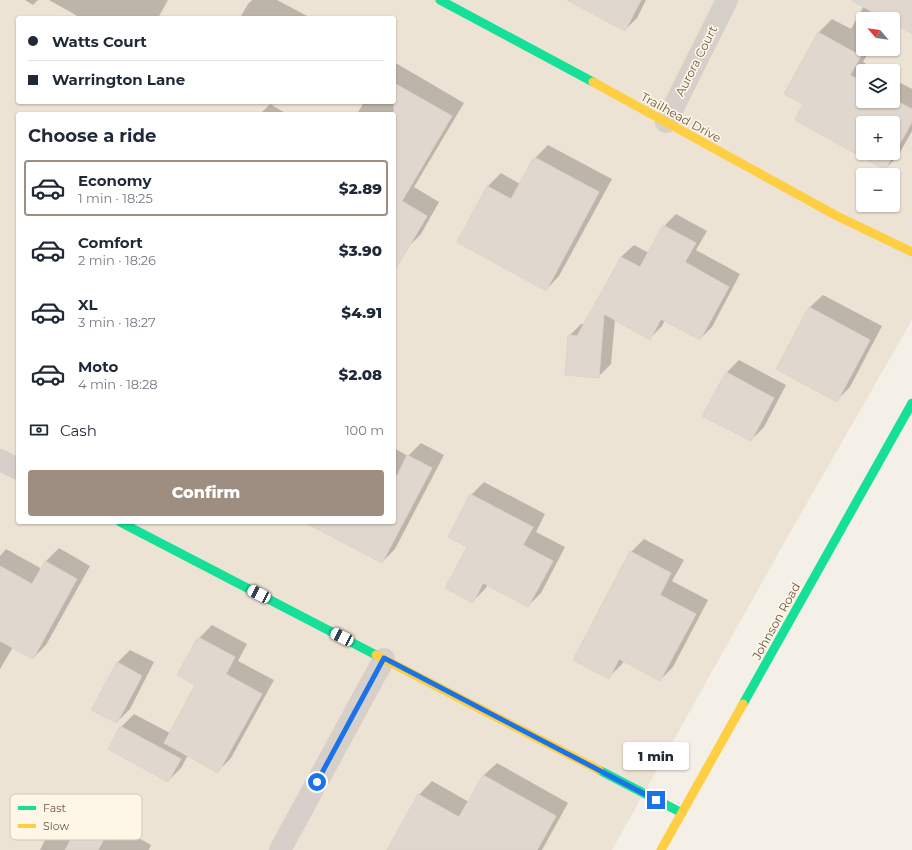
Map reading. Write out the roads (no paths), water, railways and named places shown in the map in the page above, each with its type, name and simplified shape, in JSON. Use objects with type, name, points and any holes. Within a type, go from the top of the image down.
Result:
[{"type":"street","name":"Trailhead Drive","points":[[440,0],[837,216],[912,252]]},
{"type":"street","name":"Aurora Court","points":[[666,122],[727,0]]},
{"type":"street","name":"Johnson Road","points":[[661,850],[912,403]]},
{"type":"street","points":[[0,460],[16,468]]},
{"type":"street","points":[[124,524],[682,813]]},
{"type":"street","points":[[280,850],[384,658]]}]
